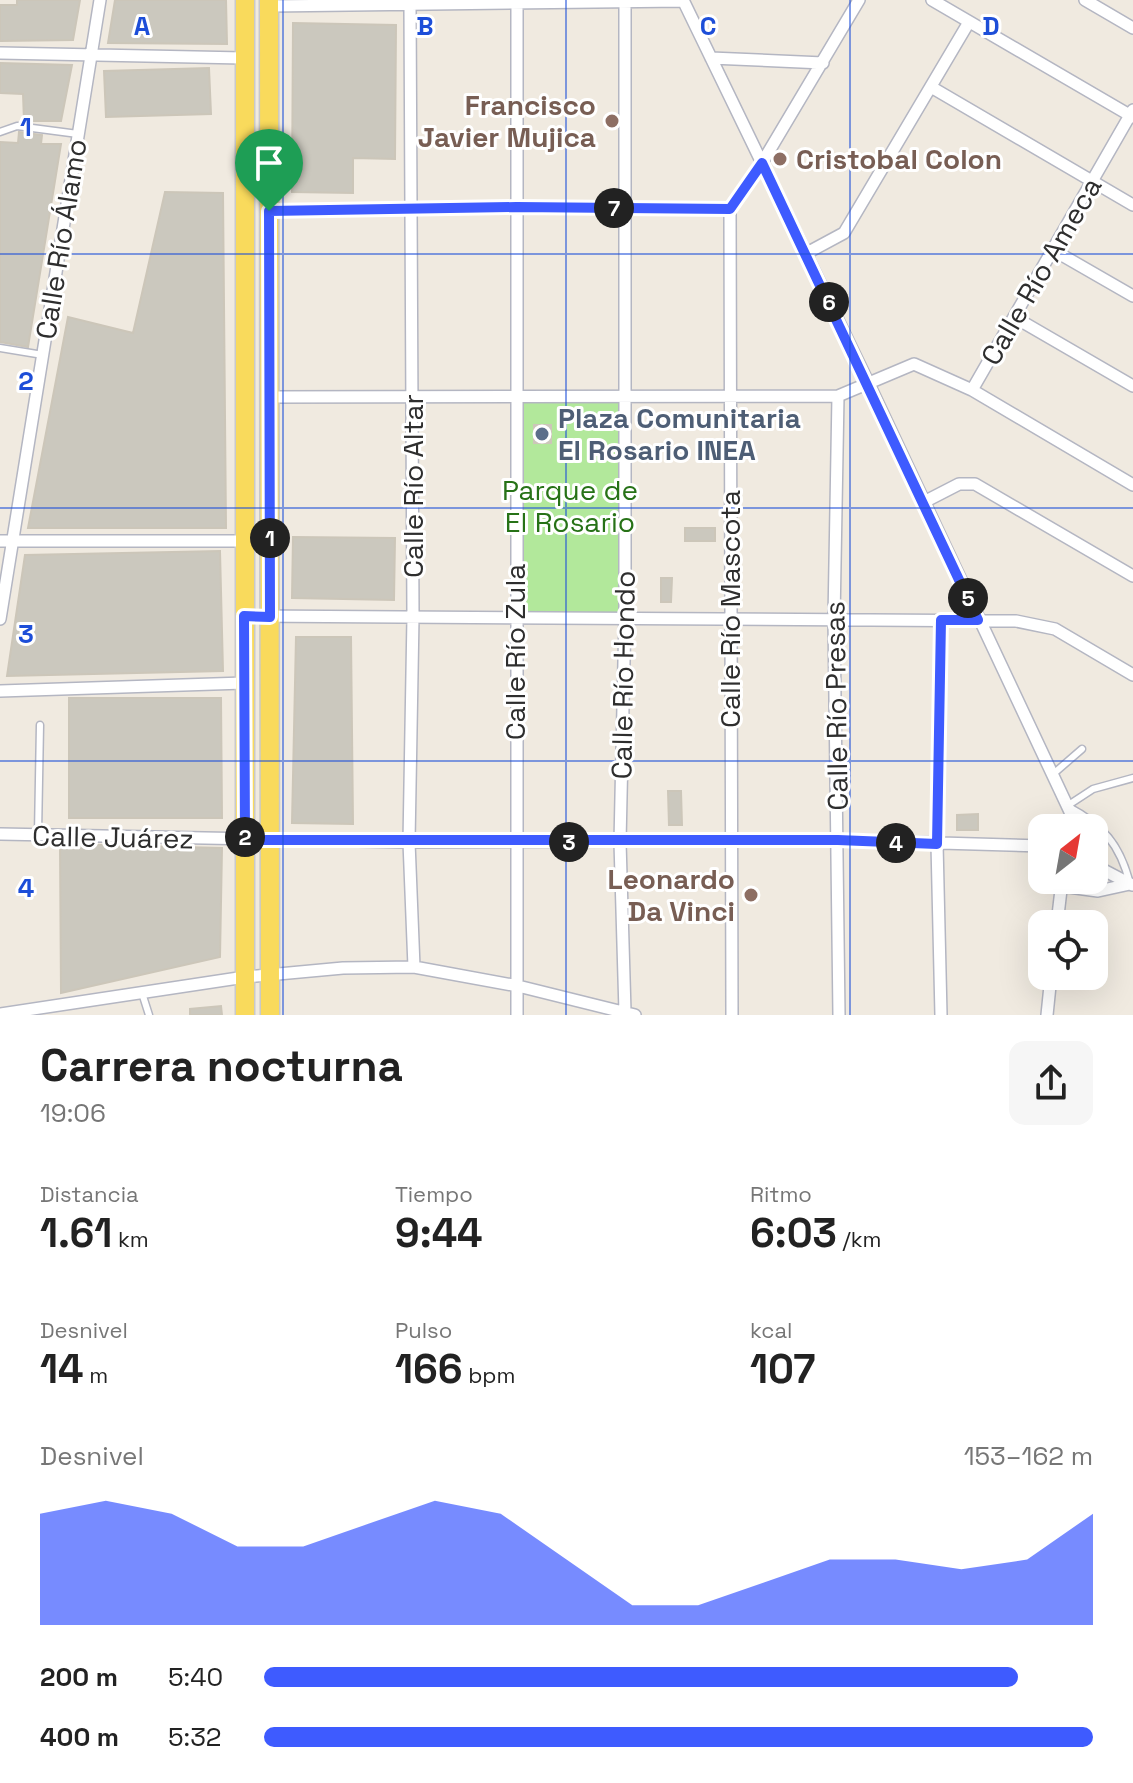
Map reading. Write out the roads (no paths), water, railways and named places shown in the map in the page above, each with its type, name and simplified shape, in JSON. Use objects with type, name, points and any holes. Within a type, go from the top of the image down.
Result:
[{"type":"main road","points":[[245,3],[245,1015]]},
{"type":"main road","points":[[245,3],[269,70]]},
{"type":"main road","points":[[270,3],[270,1015]]},
{"type":"street","name":"Calle Río Álamo","points":[[0,619],[6,541],[43,355],[100,0]]},
{"type":"street","points":[[269,211],[516,207],[730,209],[762,163],[859,0]]},
{"type":"street","points":[[932,0],[1132,114]]},
{"type":"street","points":[[1085,0],[1133,28]]},
{"type":"street","points":[[270,3],[410,5],[683,1],[868,382],[1071,814]]},
{"type":"street","name":"Calle Río Zula","points":[[517,2],[514,617],[517,1015]]},
{"type":"street","name":"Calle Río Hondo","points":[[625,2],[625,616],[620,842],[630,1014]]},
{"type":"street","name":"Calle Río Altar","points":[[410,5],[413,617],[409,842],[414,967]]},
{"type":"street","points":[[805,254],[844,233],[969,22]]},
{"type":"street","points":[[0,53],[243,58]]},
{"type":"street","points":[[711,58],[823,63]]},
{"type":"street","points":[[931,87],[1133,205]]},
{"type":"street","name":"Calle Río Ameca","points":[[972,390],[1132,114]]},
{"type":"street","name":"Calle Río Mascota","points":[[730,209],[732,1015]]},
{"type":"street","points":[[1053,250],[1133,296]]},
{"type":"street","points":[[1014,317],[1133,386]]},
{"type":"street","points":[[270,397],[838,396],[914,364],[972,390],[1133,485]]},
{"type":"street","name":"Calle Río Presas","points":[[838,396],[834,619],[839,1015]]},
{"type":"street","points":[[924,502],[959,484],[975,484],[1133,576]]},
{"type":"street","points":[[6,541],[243,541]]},
{"type":"street","points":[[244,616],[731,616],[1029,622],[1055,629],[1133,675]]},
{"type":"street","points":[[941,620],[937,844],[941,1015]]},
{"type":"street","points":[[0,691],[244,683]]},
{"type":"street","name":"Calle Juárez","points":[[0,834],[409,842],[838,840],[1028,846]]},
{"type":"street","points":[[1108,872],[1132,885]]},
{"type":"street","points":[[1108,889],[1132,885]]},
{"type":"street","points":[[0,1014],[245,977],[343,968],[414,967],[518,986],[592,1010],[630,1014]]},
{"type":"street","points":[[1047,1015],[1050,990]]},
{"type":"lane","points":[[0,132],[17,126],[78,134]]},
{"type":"lane","points":[[0,348],[43,355]]},
{"type":"lane","points":[[38,835],[40,725]]},
{"type":"lane","points":[[1052,775],[1082,749]]},
{"type":"lane","points":[[1132,885],[1123,857],[1109,833],[1067,806],[1093,789],[1133,778]]},
{"type":"lane","points":[[142,993],[149,1015]]},
{"type":"place","name":"Francisco Javier Mujica","points":[[612,121]]},
{"type":"place","name":"Cristobal Colon","points":[[780,159]]},
{"type":"place","name":"Plaza Comunitaria El Rosario INEA","points":[[542,434]]},
{"type":"place","name":"Leonardo Da Vinci","points":[[751,895]]},
{"type":"park label","name":"Parque de El Rosario","points":[[570,506]]}]
